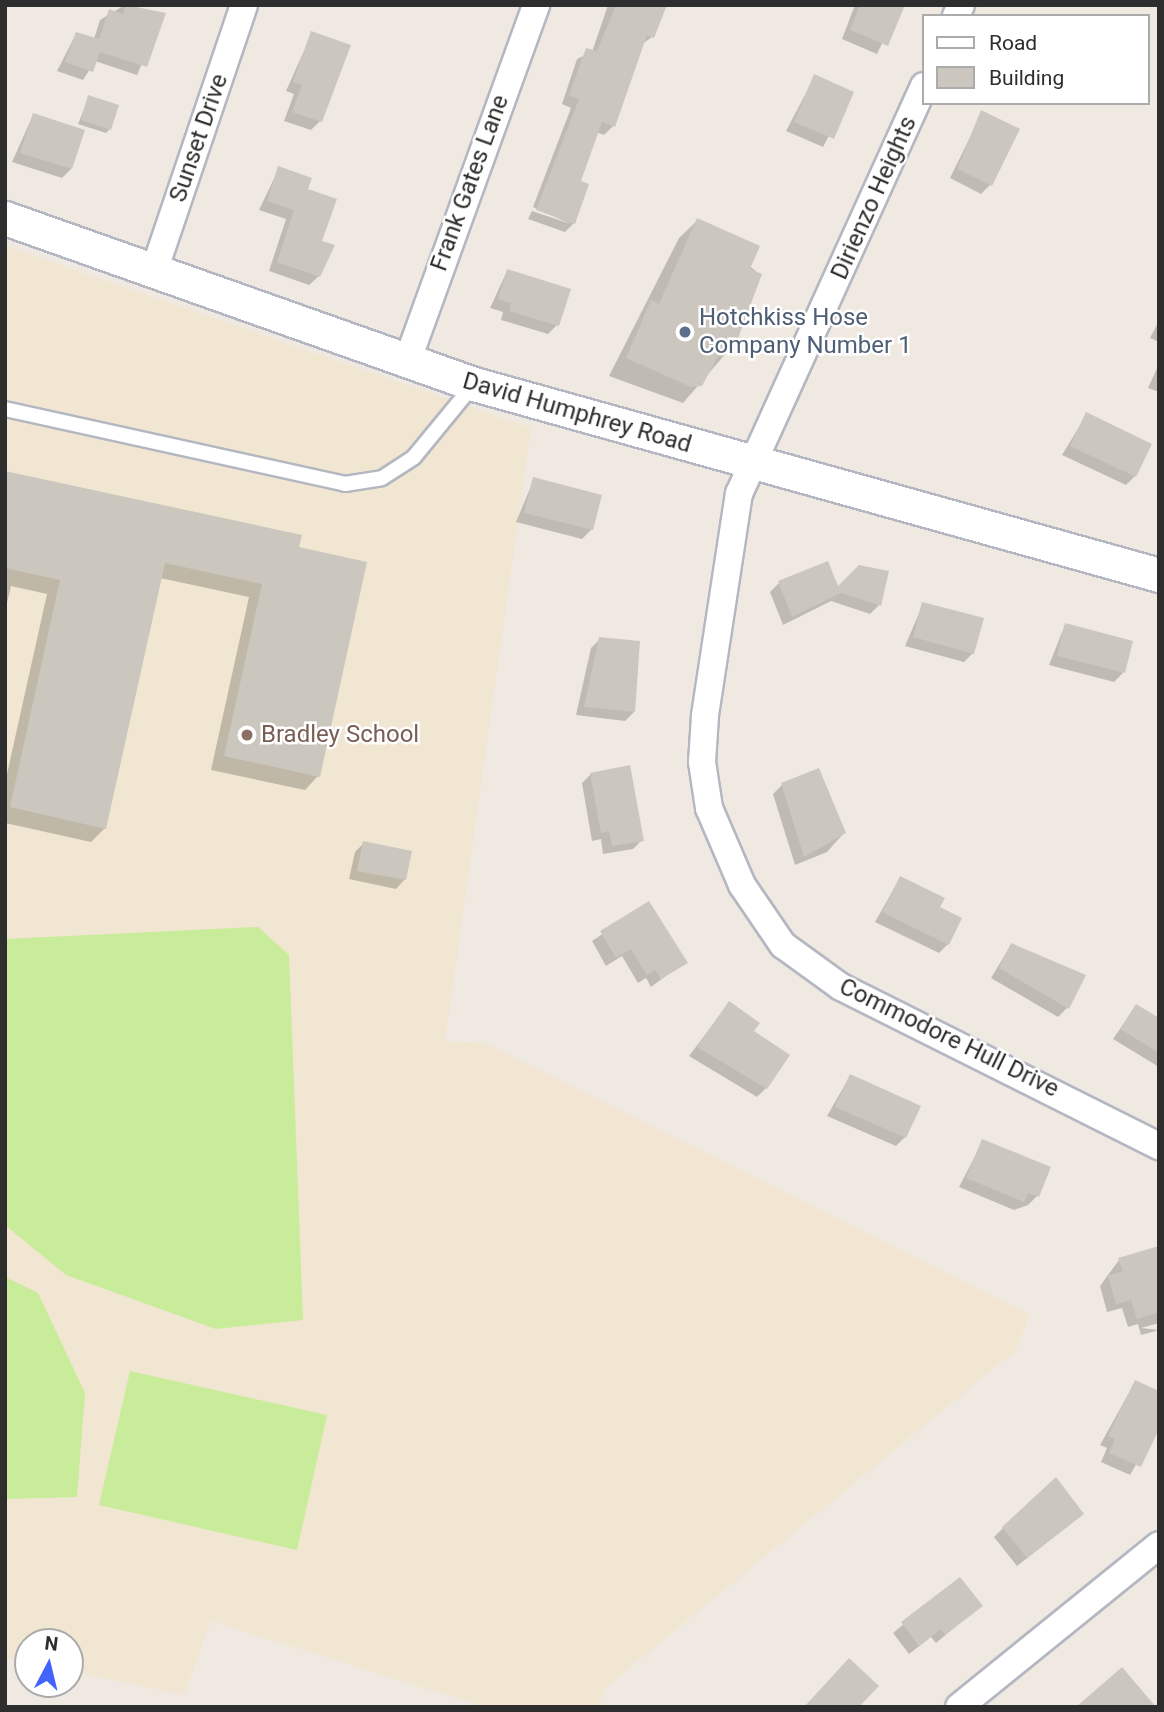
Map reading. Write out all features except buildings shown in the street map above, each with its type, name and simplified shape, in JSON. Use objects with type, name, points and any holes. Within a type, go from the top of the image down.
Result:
[{"type":"street","name":"Sunset Drive","points":[[154,271],[244,5]]},
{"type":"street","name":"Frank Gates Lane","points":[[407,362],[536,5]]},
{"type":"street","name":"Dirienzo Heights","points":[[754,463],[922,90]]},
{"type":"street","name":"David Humphrey Road","points":[[5,218],[474,384],[1159,575]]},
{"type":"street","name":"Commodore Hull Drive","points":[[754,463],[739,493],[702,762],[721,844],[759,914],[783,945],[841,987],[1131,1127],[1159,1146]]},
{"type":"street","points":[[959,1707],[1159,1545]]},
{"type":"lane","points":[[5,409],[345,484],[382,478],[414,457],[474,384]]},
{"type":"shaded area","name":"Bradley School","points":[[5,246],[531,428],[445,1041],[485,1043],[1030,1315],[1015,1351],[606,1687],[597,1707],[485,1707],[211,1621],[184,1695],[84,1674],[84,1628],[14,1628],[14,1659],[5,1657]]},
{"type":"green space","points":[[258,927],[289,955],[303,1320],[216,1329],[66,1275],[5,1225],[5,939]]},
{"type":"green space","points":[[5,1277],[38,1293],[85,1393],[77,1497],[5,1499]]},
{"type":"green space","points":[[130,1371],[327,1415],[297,1550],[99,1505]]},
{"type":"place","name":"Hotchkiss Hose Company Number 1","points":[[685,332]]},
{"type":"place","name":"Bradley School","points":[[247,735]]}]
